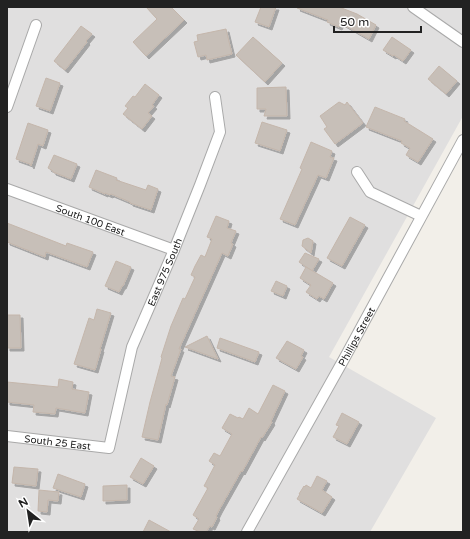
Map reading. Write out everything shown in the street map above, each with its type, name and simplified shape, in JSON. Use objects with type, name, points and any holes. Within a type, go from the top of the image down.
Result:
[{"type":"street","points":[[413,7],[463,42]]},
{"type":"street","points":[[7,107],[36,24]]},
{"type":"street","name":"East 975 South","points":[[109,448],[132,347],[174,250],[220,132],[215,98]]},
{"type":"street","name":"Phillips Street","points":[[247,532],[344,359],[463,140]]},
{"type":"street","points":[[357,172],[370,192],[421,216]]},
{"type":"street","name":"South 100 East","points":[[7,189],[174,250]]},
{"type":"street","name":"South 25 East","points":[[7,436],[109,448]]},
{"type":"shaded area","points":[[7,7],[463,7],[463,116],[329,357],[436,418],[370,532],[7,532]]},
{"type":"building","points":[[146,7],[171,7],[184,20],[146,56],[133,42],[157,19]]},
{"type":"building","points":[[261,7],[276,7],[269,27],[255,22]]},
{"type":"building","points":[[339,7],[357,14],[376,25],[369,39],[341,23],[339,27],[327,22],[328,20],[297,8]]},
{"type":"building","points":[[81,26],[92,34],[65,70],[54,61]]},
{"type":"building","points":[[226,29],[232,54],[207,60],[206,55],[198,57],[194,42],[198,41],[197,35]]},
{"type":"building","points":[[253,37],[282,63],[265,82],[236,55]]},
{"type":"building","points":[[392,37],[411,50],[403,61],[383,50]]},
{"type":"building","points":[[439,66],[457,81],[446,94],[428,79]]},
{"type":"building","points":[[46,78],[60,83],[50,111],[36,106]]},
{"type":"building","points":[[145,84],[159,95],[152,105],[154,106],[148,113],[152,116],[142,129],[123,114],[128,108],[125,106],[133,96],[135,97]]},
{"type":"building","points":[[286,87],[287,116],[264,116],[266,109],[257,109],[257,88]]},
{"type":"building","points":[[339,102],[345,105],[347,102],[363,123],[335,144],[324,129],[327,127],[320,116]]},
{"type":"building","points":[[375,107],[405,119],[404,121],[433,139],[418,162],[406,155],[410,148],[401,143],[402,141],[366,127]]},
{"type":"building","points":[[262,122],[287,130],[280,151],[255,143]]},
{"type":"building","points":[[28,123],[48,130],[43,146],[38,144],[31,166],[30,164],[16,159]]},
{"type":"building","points":[[311,142],[332,151],[330,157],[334,158],[326,178],[318,175],[295,225],[280,219],[302,169],[300,168]]},
{"type":"building","points":[[54,155],[77,164],[71,179],[53,172],[48,168]]},
{"type":"building","points":[[96,170],[117,178],[116,180],[146,190],[148,185],[158,189],[151,210],[89,187]]},
{"type":"building","points":[[216,216],[229,221],[227,228],[236,231],[231,243],[233,244],[228,256],[222,253],[179,349],[181,349],[171,376],[175,377],[167,405],[166,404],[158,440],[142,437],[162,358],[161,357],[171,326],[183,298],[185,299],[195,277],[191,275],[195,266],[201,255],[205,257],[212,239],[207,237]]},
{"type":"building","points":[[350,217],[365,225],[342,266],[327,258]]},
{"type":"building","points":[[7,223],[66,246],[67,243],[93,252],[87,267],[46,252],[45,257],[7,242]]},
{"type":"building","points":[[308,238],[313,241],[311,253],[302,246],[303,240]]},
{"type":"building","points":[[305,253],[319,259],[312,271],[299,262]]},
{"type":"building","points":[[116,261],[131,267],[119,292],[105,286]]},
{"type":"building","points":[[306,267],[333,283],[324,299],[319,296],[317,299],[306,292],[311,285],[300,278]]},
{"type":"building","points":[[276,281],[287,286],[283,296],[271,291]]},
{"type":"building","points":[[97,309],[111,313],[95,370],[74,364],[89,318],[94,320]]},
{"type":"building","points":[[7,315],[20,315],[21,348],[7,348]]},
{"type":"building","points":[[207,336],[218,359],[185,347]]},
{"type":"building","points":[[220,338],[259,352],[255,362],[217,348]]},
{"type":"building","points":[[287,341],[304,350],[301,356],[303,357],[296,369],[276,358]]},
{"type":"building","points":[[59,379],[73,382],[72,389],[89,392],[85,413],[56,408],[55,414],[33,412],[34,405],[7,402],[7,382],[58,387]]},
{"type":"building","points":[[273,385],[285,391],[271,421],[272,422],[262,438],[261,437],[242,472],[241,471],[219,510],[212,527],[210,526],[206,532],[200,532],[193,529],[199,519],[193,515],[208,488],[204,486],[215,465],[209,461],[214,453],[220,456],[232,434],[222,428],[230,414],[243,419],[249,408],[258,414]]},
{"type":"building","points":[[342,413],[359,422],[347,444],[333,437],[339,426],[336,425]]},
{"type":"building","points":[[141,458],[154,466],[143,484],[130,477]]},
{"type":"building","points":[[14,467],[38,469],[36,486],[12,483]]},
{"type":"building","points":[[58,474],[85,484],[81,497],[53,488]]},
{"type":"building","points":[[317,476],[327,481],[322,490],[332,497],[322,513],[297,499],[304,486],[305,487],[306,485],[311,488]]},
{"type":"building","points":[[127,485],[127,500],[103,501],[103,486]]},
{"type":"building","points":[[39,490],[59,492],[58,501],[48,500],[47,512],[38,511]]},
{"type":"building","points":[[149,520],[171,532],[143,532]]}]
